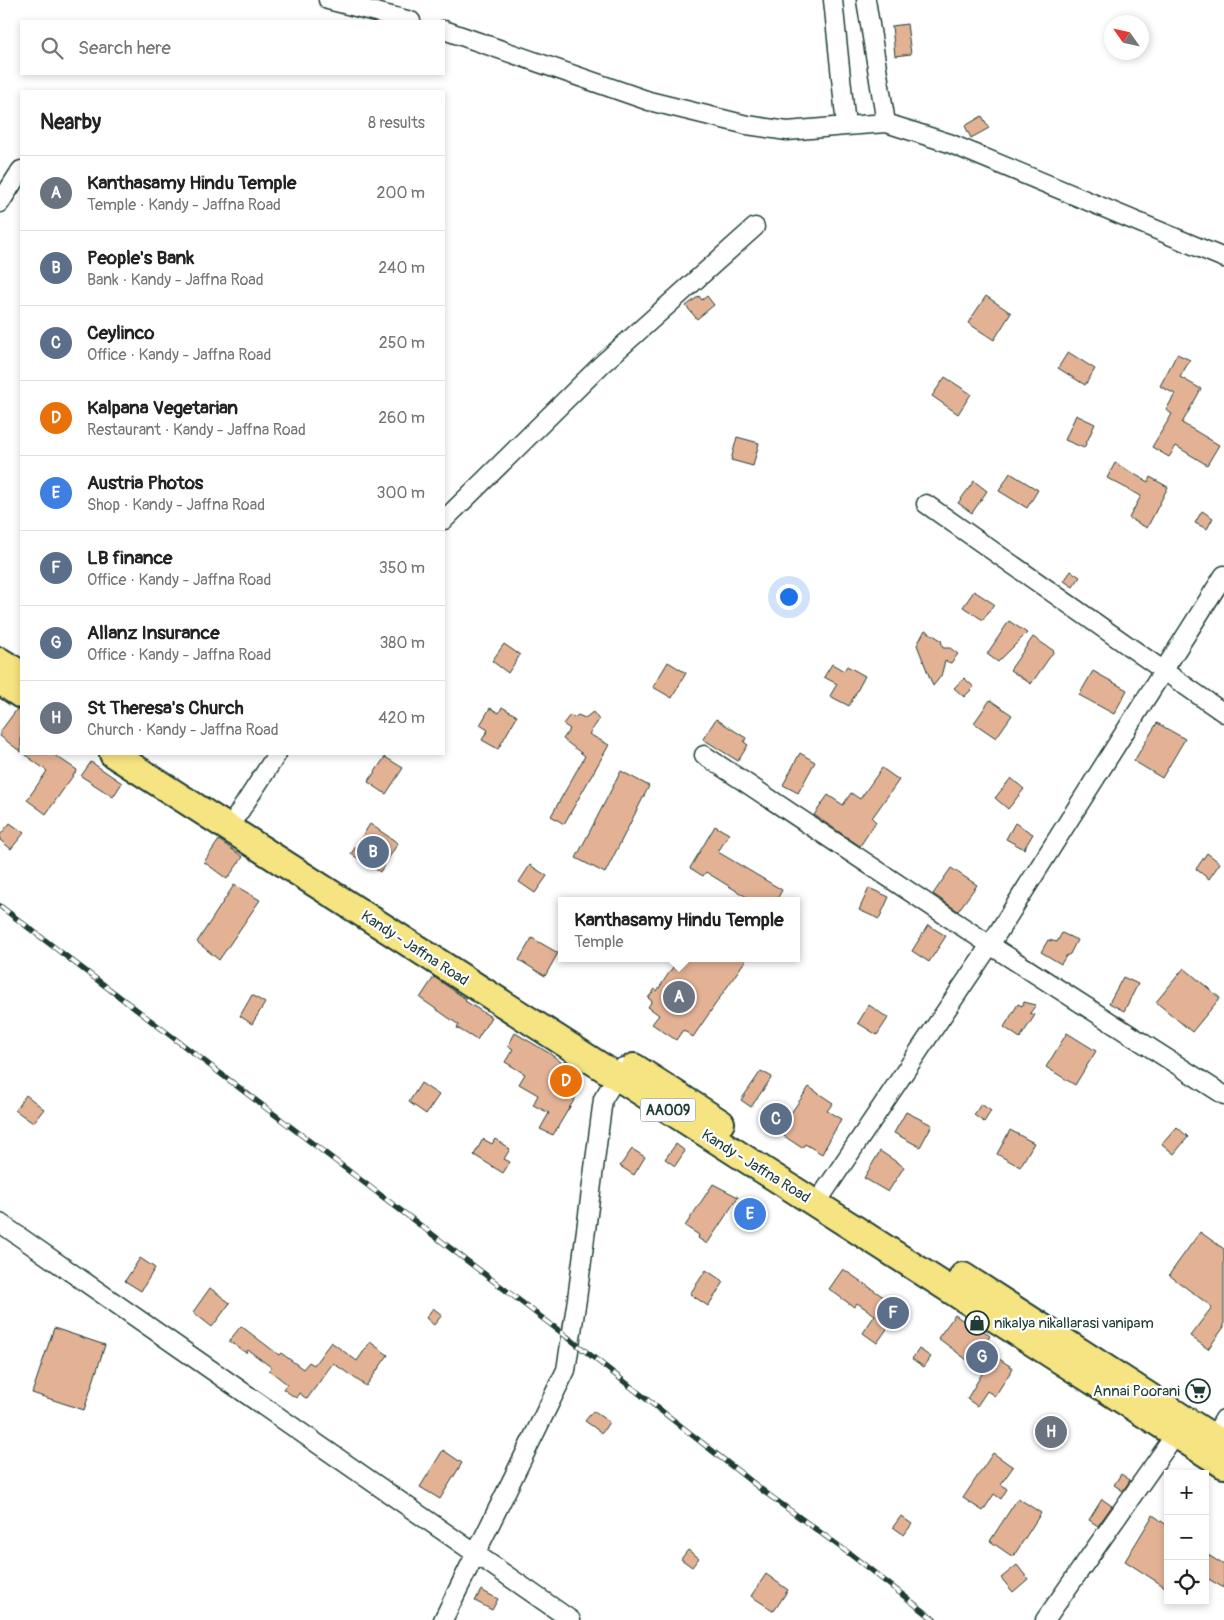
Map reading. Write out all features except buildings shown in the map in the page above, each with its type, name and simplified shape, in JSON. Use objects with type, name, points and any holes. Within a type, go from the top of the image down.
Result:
[{"type":"highway","points":[[0,661],[20,673]]},
{"type":"highway","points":[[0,682],[20,694]]},
{"type":"highway","name":"Kandy - Jaffna Road","points":[[115,755],[621,1070],[821,1197],[1175,1435],[1218,1444]]},
{"type":"highway","name":"Kandy - Jaffna Road","points":[[147,755],[621,1070]]},
{"type":"highway","name":"Kandy - Jaffna Road","points":[[821,1197],[1117,1374],[1218,1444]]},
{"type":"street","points":[[328,0],[407,20]]},
{"type":"street","points":[[833,0],[846,126]]},
{"type":"street","points":[[866,0],[886,123]]},
{"type":"street","points":[[445,30],[649,101],[738,123],[787,131],[886,123],[949,143],[1224,258]]},
{"type":"street","points":[[0,203],[20,172]]},
{"type":"street","points":[[445,519],[602,365],[755,227]]},
{"type":"street","points":[[926,504],[1224,713]]},
{"type":"street","points":[[821,1197],[990,945],[1224,575]]},
{"type":"street","points":[[238,814],[276,755]]},
{"type":"street","points":[[704,755],[990,945],[1224,1095]]},
{"type":"street","points":[[443,1620],[566,1370],[603,1099],[621,1070]]},
{"type":"street","points":[[0,1223],[571,1620]]},
{"type":"street","points":[[1045,1620],[1175,1435]]},
{"type":"railway","points":[[0,906],[570,1339],[766,1493],[850,1554],[935,1620]]},
{"type":"place","name":"People's Bank","points":[[373,852]]},
{"type":"place","name":"Kanthasamy Hindu Temple","points":[[679,997]]},
{"type":"place","name":"Kalpana Vegetarian","points":[[566,1081]]},
{"type":"place","name":"Ceylinco","points":[[776,1119]]},
{"type":"place","name":"Austria Photos","points":[[750,1214]]},
{"type":"place","name":"LB finance","points":[[893,1313]]},
{"type":"place","name":"nikalya nikallarasi vanipam","points":[[977,1323]]},
{"type":"place","name":"Allanz Insurance","points":[[982,1357]]},
{"type":"place","name":"Annai Poorani","points":[[1198,1391]]},
{"type":"place","name":"St Theresa's Church","points":[[1051,1432]]}]
